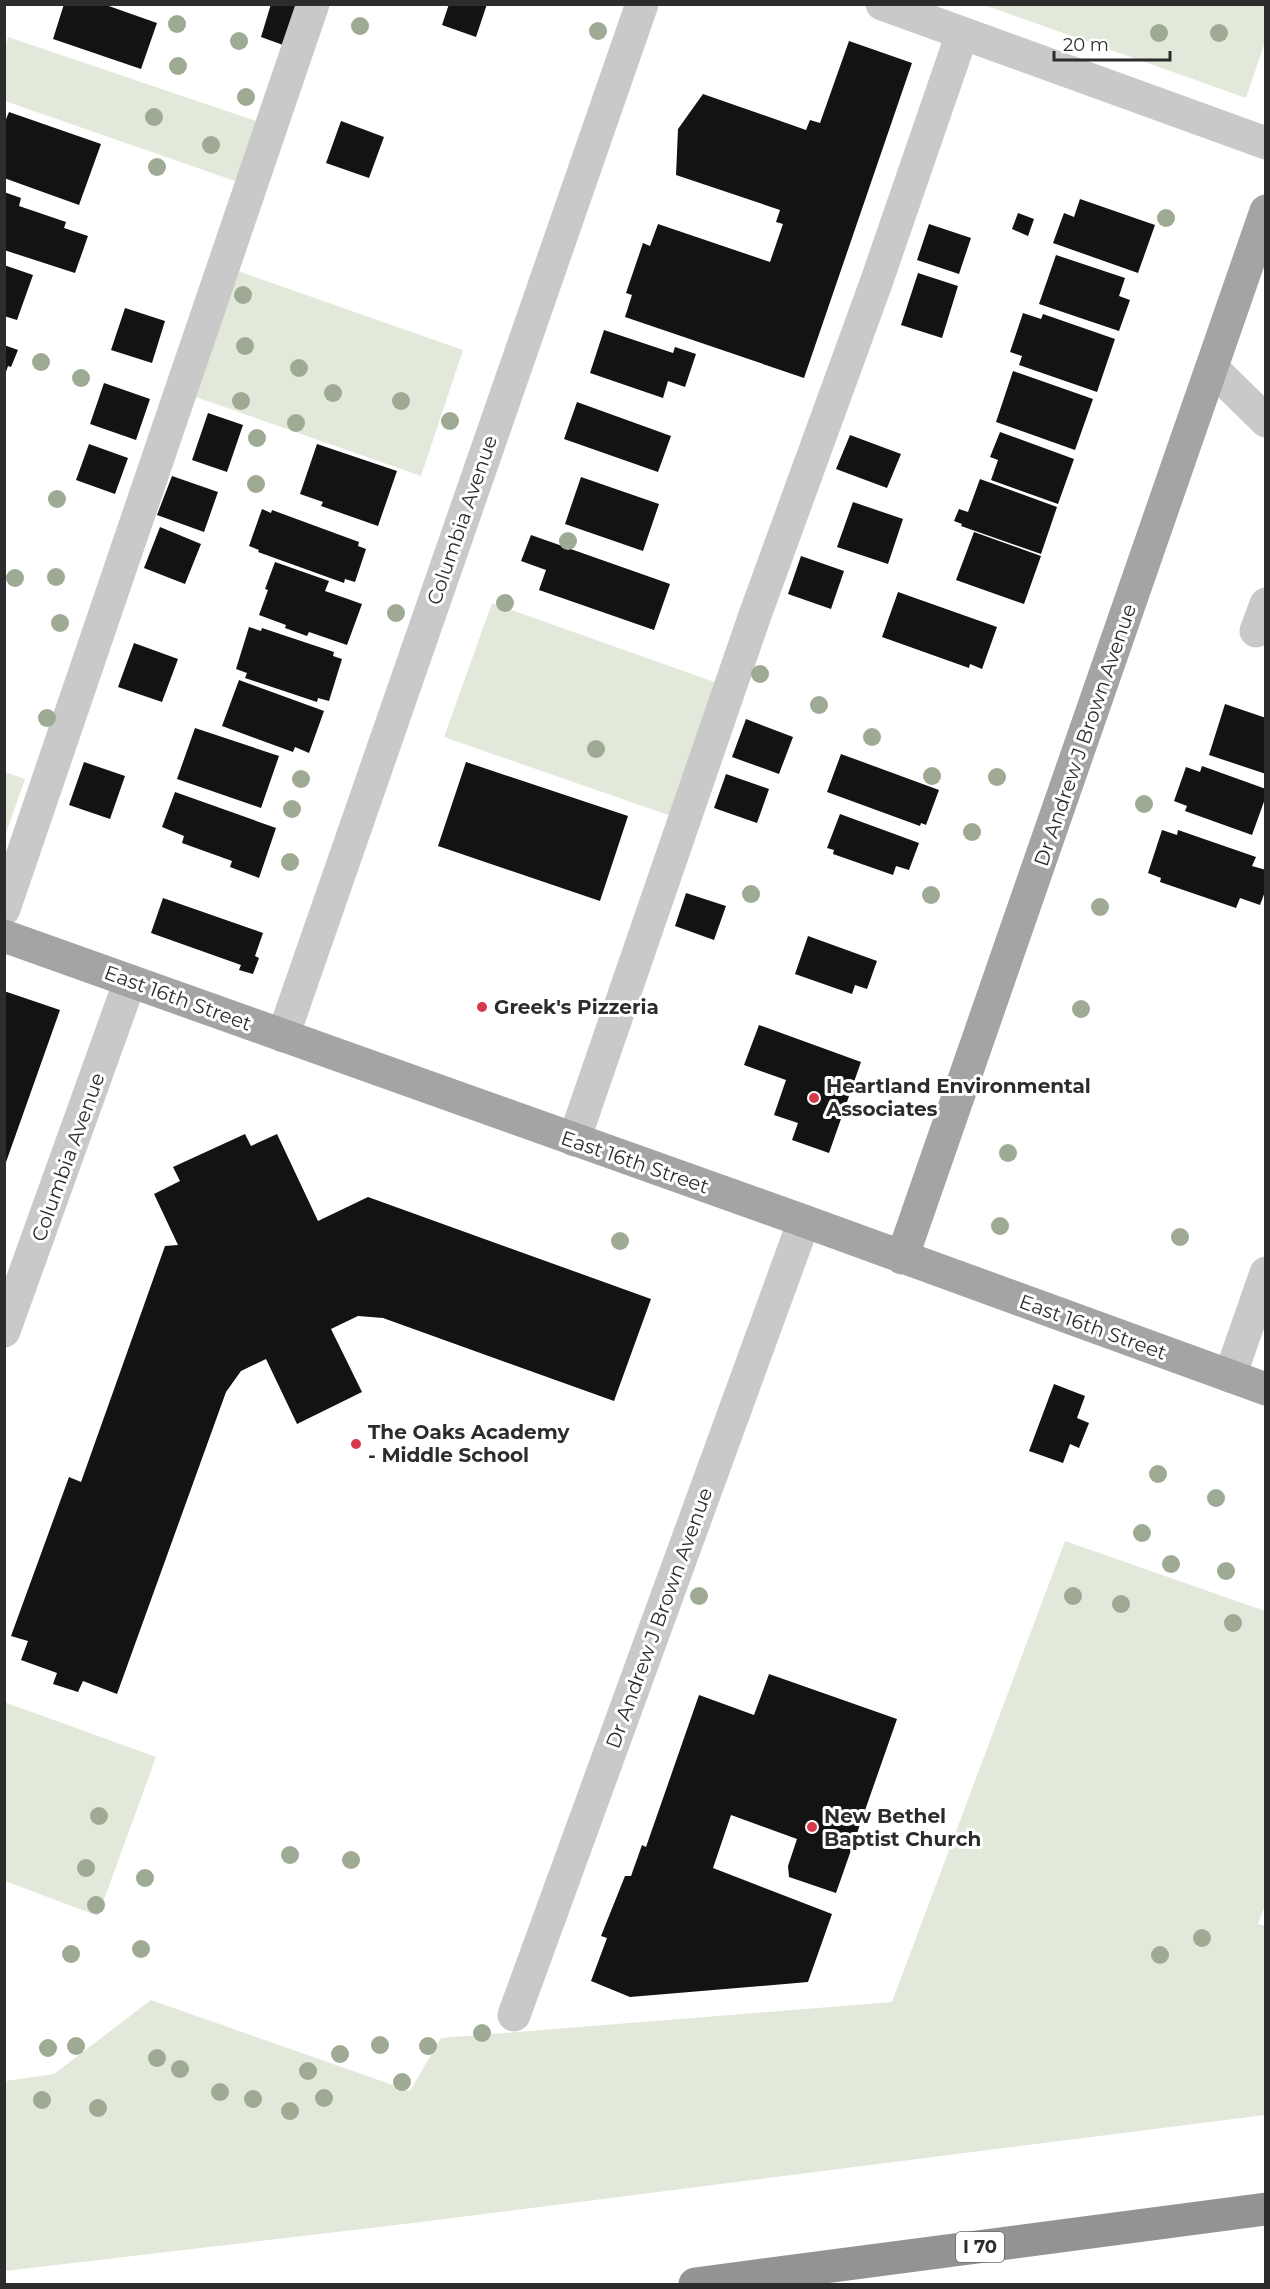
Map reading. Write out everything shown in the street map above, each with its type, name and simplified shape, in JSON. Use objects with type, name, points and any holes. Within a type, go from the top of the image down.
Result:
[{"type":"highway","name":"I 70","points":[[695,2284],[1266,2209]]},
{"type":"main road","name":"Dr Andrew J Brown Avenue","points":[[902,1258],[1266,211]]},
{"type":"main road","name":"East 16th Street","points":[[4,936],[804,1221],[1266,1389]]},
{"type":"street","points":[[4,909],[313,4]]},
{"type":"street","name":"Columbia Avenue","points":[[283,1036],[642,4]]},
{"type":"street","points":[[882,4],[1266,143]]},
{"type":"street","points":[[574,1140],[755,615],[876,283],[962,34]]},
{"type":"street","points":[[1212,368],[1266,421]]},
{"type":"street","name":"Columbia Avenue","points":[[4,1331],[130,981]]},
{"type":"street","name":"Dr Andrew J Brown Avenue","points":[[514,2015],[804,1221]]},
{"type":"street","points":[[1230,1376],[1266,1273]]},
{"type":"green space","points":[[984,5],[1265,5],[1265,42],[1246,98]]},
{"type":"green space","points":[[8,37],[259,122],[238,182],[5,101],[5,47]]},
{"type":"green space","points":[[235,270],[463,350],[421,476],[193,396]]},
{"type":"green space","points":[[492,603],[720,684],[674,817],[444,737]]},
{"type":"green space","points":[[4,772],[25,779],[5,836]]},
{"type":"green space","points":[[1065,1541],[1265,1611],[1266,1902],[1258,1924],[1266,1926],[1265,2115],[421,2222],[5,2271],[5,2081],[54,2074],[151,2000],[410,2091],[441,2038],[892,2002]]},
{"type":"green space","points":[[4,1702],[156,1757],[98,1916],[5,1881]]},
{"type":"building","points":[[64,4],[103,4],[157,23],[141,69],[53,39]]},
{"type":"building","points":[[271,4],[296,6],[283,45],[261,37]]},
{"type":"building","points":[[449,4],[487,4],[476,37],[442,25]]},
{"type":"building","points":[[849,41],[912,63],[804,378],[625,317],[632,295],[626,293],[643,243],[650,246],[658,224],[770,262],[783,224],[776,222],[780,210],[676,175],[678,129],[703,94],[806,130],[810,120],[820,123]]},
{"type":"building","points":[[9,112],[101,144],[79,205],[4,178],[4,124]]},
{"type":"building","points":[[341,121],[384,137],[369,178],[326,163]]},
{"type":"building","points":[[4,192],[21,198],[19,206],[66,222],[64,228],[88,236],[75,273],[4,250]]},
{"type":"building","points":[[1080,199],[1155,225],[1138,273],[1053,243],[1064,213],[1074,217]]},
{"type":"building","points":[[1018,213],[1034,219],[1028,236],[1012,229]]},
{"type":"building","points":[[929,224],[971,238],[959,274],[917,260]]},
{"type":"building","points":[[1056,255],[1125,278],[1119,296],[1130,300],[1119,331],[1039,304]]},
{"type":"building","points":[[4,265],[33,275],[17,320],[4,316]]},
{"type":"building","points":[[918,273],[958,286],[942,338],[901,325]]},
{"type":"building","points":[[125,308],[165,321],[152,363],[111,350]]},
{"type":"building","points":[[1023,313],[1041,319],[1043,314],[1115,339],[1097,392],[1019,365],[1022,356],[1010,352]]},
{"type":"building","points":[[604,330],[673,353],[675,347],[696,354],[685,387],[668,381],[663,398],[590,373]]},
{"type":"building","points":[[4,345],[18,350],[5,375]]},
{"type":"building","points":[[1013,371],[1093,399],[1075,450],[996,422]]},
{"type":"building","points":[[104,383],[150,399],[136,440],[90,424]]},
{"type":"building","points":[[577,402],[671,436],[658,472],[564,439]]},
{"type":"building","points":[[208,413],[243,425],[227,472],[192,460]]},
{"type":"building","points":[[1000,432],[1074,459],[1058,504],[991,480],[998,460],[990,457]]},
{"type":"building","points":[[850,435],[901,454],[887,488],[836,469]]},
{"type":"building","points":[[89,444],[128,458],[115,494],[76,480]]},
{"type":"building","points":[[317,444],[397,471],[378,526],[321,506],[323,502],[300,494]]},
{"type":"building","points":[[172,476],[218,492],[204,532],[157,515]]},
{"type":"building","points":[[581,477],[659,504],[643,551],[565,524]]},
{"type":"building","points":[[980,479],[1057,507],[1041,554],[961,526],[962,524],[954,521],[959,509],[968,512]]},
{"type":"building","points":[[853,502],[903,519],[888,564],[837,547]]},
{"type":"building","points":[[262,509],[271,513],[272,510],[359,542],[358,546],[366,549],[355,582],[345,579],[344,583],[258,552],[259,550],[249,546]]},
{"type":"building","points":[[160,527],[201,544],[185,584],[144,568]]},
{"type":"building","points":[[974,532],[1041,556],[1024,604],[956,580]]},
{"type":"building","points":[[531,535],[670,584],[654,630],[539,590],[546,570],[521,561]]},
{"type":"building","points":[[801,556],[844,571],[831,609],[788,594]]},
{"type":"building","points":[[275,562],[329,581],[325,591],[362,604],[347,645],[309,632],[307,636],[259,615]]},
{"type":"building","points":[[898,592],[997,627],[982,669],[970,664],[969,668],[882,637]]},
{"type":"building","points":[[249,627],[261,631],[262,628],[334,652],[333,656],[342,659],[329,701],[318,698],[317,702],[245,678],[247,673],[236,669]]},
{"type":"building","points":[[134,643],[178,659],[162,702],[118,687]]},
{"type":"building","points":[[239,680],[324,711],[309,753],[295,747],[293,752],[222,726]]},
{"type":"building","points":[[1225,704],[1266,718],[1266,774],[1209,755]]},
{"type":"building","points":[[746,719],[793,737],[779,774],[732,757]]},
{"type":"building","points":[[195,728],[279,756],[261,808],[177,779]]},
{"type":"building","points":[[841,754],[939,790],[926,825],[921,823],[920,826],[827,792]]},
{"type":"building","points":[[84,762],[125,776],[110,819],[69,805]]},
{"type":"building","points":[[466,762],[628,816],[600,901],[438,846]]},
{"type":"building","points":[[1202,766],[1266,789],[1266,796],[1252,835],[1185,811],[1187,806],[1174,801],[1186,767],[1200,772]]},
{"type":"building","points":[[726,774],[769,789],[757,823],[714,808]]},
{"type":"building","points":[[175,792],[276,828],[259,878],[230,867],[232,861],[182,843],[184,836],[162,827]]},
{"type":"building","points":[[840,814],[919,843],[909,870],[896,866],[893,875],[833,854],[834,850],[827,848]]},
{"type":"building","points":[[1162,830],[1177,835],[1178,830],[1256,857],[1252,866],[1266,870],[1266,889],[1260,905],[1240,898],[1236,908],[1160,882],[1161,878],[1148,873]]},
{"type":"building","points":[[686,893],[726,906],[714,940],[675,926]]},
{"type":"building","points":[[163,898],[263,933],[255,956],[259,958],[253,974],[239,970],[241,965],[151,933]]},
{"type":"building","points":[[808,936],[877,961],[867,989],[855,985],[852,994],[795,974]]},
{"type":"building","points":[[4,991],[60,1010],[5,1165],[4,1165]]},
{"type":"building","name":"Heartland Environmental Associates","points":[[759,1025],[861,1062],[829,1153],[792,1140],[798,1123],[774,1115],[786,1080],[744,1065]]},
{"type":"building","name":"The Oaks Academy - Middle School","points":[[245,1134],[251,1146],[277,1134],[318,1221],[368,1197],[651,1299],[614,1401],[383,1318],[358,1316],[331,1329],[362,1392],[297,1424],[266,1359],[241,1371],[226,1392],[117,1694],[83,1681],[78,1692],[53,1684],[57,1673],[21,1660],[28,1641],[11,1636],[69,1477],[81,1482],[165,1246],[178,1245],[154,1194],[180,1181],[173,1167]]},
{"type":"building","points":[[1054,1384],[1085,1396],[1077,1418],[1089,1423],[1079,1448],[1070,1444],[1063,1463],[1029,1451]]},
{"type":"building","name":"New Bethel Baptist Church","points":[[769,1674],[897,1719],[836,1893],[789,1877],[788,1866],[797,1839],[731,1815],[713,1868],[832,1914],[808,1982],[630,1997],[591,1981],[607,1938],[601,1936],[625,1876],[631,1876],[642,1845],[646,1847],[699,1695],[754,1715]]},
{"type":"place","name":"Greek's Pizzeria","points":[[482,1007]]},
{"type":"place","name":"Heartland Environmental Associates","points":[[814,1098]]},
{"type":"place","name":"The Oaks Academy - Middle School","points":[[356,1444]]},
{"type":"place","name":"New Bethel Baptist Church","points":[[812,1827]]}]
